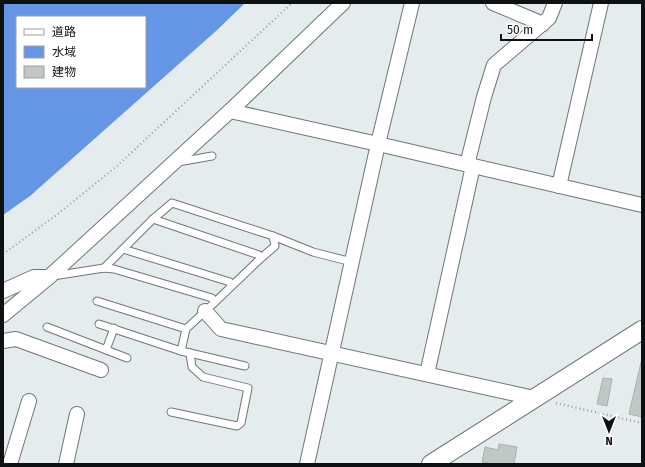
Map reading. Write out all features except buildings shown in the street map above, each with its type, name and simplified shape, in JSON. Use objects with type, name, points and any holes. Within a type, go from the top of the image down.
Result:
[{"type":"street","points":[[3,315],[49,277],[230,111],[343,3]]},
{"type":"street","points":[[307,464],[378,144],[412,3]]},
{"type":"street","points":[[493,3],[543,24]]},
{"type":"street","points":[[426,374],[484,97],[494,65],[550,18],[555,3]]},
{"type":"street","points":[[560,186],[601,3]]},
{"type":"street","points":[[230,111],[642,205]]},
{"type":"street","points":[[3,291],[34,277],[49,277]]},
{"type":"street","points":[[209,307],[221,329],[332,352],[534,398]]},
{"type":"street","points":[[431,464],[642,330]]},
{"type":"street","points":[[4,342],[16,339],[101,370]]},
{"type":"street","points":[[10,464],[29,401]]},
{"type":"street","points":[[66,464],[77,414]]},
{"type":"lane","points":[[174,162],[212,156]]},
{"type":"lane","points":[[104,268],[153,219],[172,203],[273,236],[313,252],[352,262]]},
{"type":"lane","points":[[153,219],[259,255],[260,259]]},
{"type":"lane","points":[[181,350],[186,329],[275,246],[273,236]]},
{"type":"lane","points":[[123,249],[230,282],[231,286]]},
{"type":"lane","points":[[49,277],[104,268],[114,269],[212,298],[209,307]]},
{"type":"lane","points":[[97,301],[186,329]]},
{"type":"lane","points":[[99,324],[190,353],[245,366]]},
{"type":"lane","points":[[47,327],[127,358]]},
{"type":"lane","points":[[106,350],[114,328]]},
{"type":"lane","points":[[171,412],[237,426],[241,423],[248,388],[202,377],[192,367],[190,353]]},
{"type":"path","points":[[3,254],[59,213],[117,166],[292,3]]},
{"type":"path","points":[[534,398],[642,423]]},
{"type":"water","points":[[3,3],[245,3],[216,31],[30,196],[3,215]]}]
